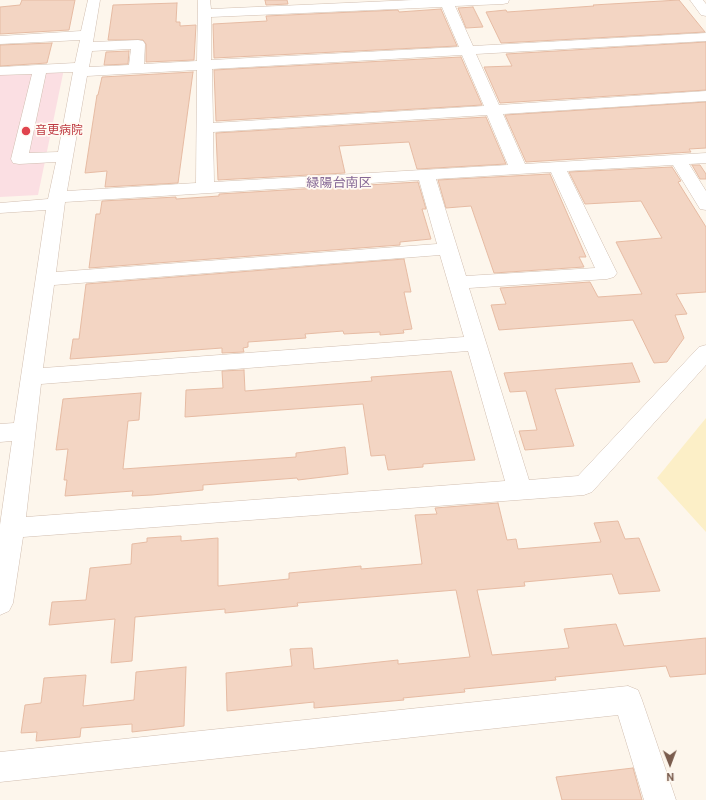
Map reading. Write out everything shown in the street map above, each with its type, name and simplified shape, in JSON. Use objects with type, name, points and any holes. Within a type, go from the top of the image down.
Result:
[{"type":"street","points":[[0,603],[12,528],[31,377],[56,201],[94,0]]},
{"type":"street","points":[[205,187],[204,6],[503,0]]},
{"type":"street","points":[[696,0],[706,12]]},
{"type":"street","points":[[447,1],[519,170]]},
{"type":"street","points":[[0,71],[40,69],[136,69],[706,37]]},
{"type":"street","points":[[0,40],[86,41],[138,44],[136,69]]},
{"type":"street","points":[[40,69],[19,159],[65,156]]},
{"type":"street","points":[[205,128],[706,96]]},
{"type":"street","points":[[0,208],[56,201],[205,187],[426,176],[706,158]]},
{"type":"street","points":[[678,159],[706,204]]},
{"type":"street","points":[[458,284],[607,273],[558,167]]},
{"type":"street","points":[[426,176],[520,490]]},
{"type":"street","points":[[46,279],[448,249]]},
{"type":"street","points":[[31,377],[476,343]]},
{"type":"street","points":[[12,528],[584,485],[706,352]]},
{"type":"street","points":[[0,433],[24,431]]},
{"type":"street","points":[[0,767],[628,700],[660,800]]},
{"type":"shaded area","name":"音更病院","points":[[65,64],[38,195],[0,197],[0,68]]},
{"type":"sand","points":[[706,418],[706,532],[657,478]]},
{"type":"building","points":[[22,0],[75,0],[69,30],[0,34],[0,7],[20,5]]},
{"type":"building","points":[[265,0],[287,0],[288,4],[266,5]]},
{"type":"building","points":[[679,0],[705,32],[501,43],[486,12],[506,10],[507,12]]},
{"type":"building","points":[[177,3],[176,22],[180,22],[180,26],[196,25],[194,60],[146,62],[146,44],[143,40],[108,40],[113,5]]},
{"type":"building","points":[[473,7],[483,27],[466,28],[458,8]]},
{"type":"building","points":[[441,9],[457,46],[214,58],[213,24],[267,21],[266,16],[398,10],[399,12]]},
{"type":"building","points":[[706,42],[706,90],[500,103],[484,67],[512,66],[506,54]]},
{"type":"building","points":[[52,43],[47,63],[0,66],[0,45]]},
{"type":"building","points":[[129,51],[128,64],[104,65],[106,52]]},
{"type":"building","points":[[461,57],[482,105],[216,121],[214,70]]},
{"type":"building","points":[[193,72],[178,183],[105,187],[107,171],[85,173],[97,95],[102,77]]},
{"type":"building","points":[[706,102],[706,148],[689,149],[691,152],[526,162],[505,115]]},
{"type":"building","points":[[486,117],[506,164],[417,169],[409,142],[339,146],[345,173],[218,180],[216,133]]},
{"type":"building","points":[[692,165],[700,165],[706,174],[706,179],[700,179]]},
{"type":"building","points":[[672,167],[681,181],[678,182],[706,227],[706,292],[676,294],[687,314],[675,315],[684,338],[667,362],[654,363],[633,320],[499,330],[491,305],[506,304],[500,288],[590,282],[598,297],[642,294],[616,242],[662,238],[641,201],[585,204],[569,172]]},
{"type":"building","points":[[550,174],[586,257],[579,257],[584,267],[494,273],[471,206],[446,208],[438,180]]},
{"type":"building","points":[[418,182],[426,209],[422,209],[431,239],[400,242],[400,245],[89,268],[96,214],[100,214],[102,201],[176,197],[176,199],[219,196],[219,194]]},
{"type":"building","points":[[404,259],[411,292],[404,292],[412,329],[403,330],[404,333],[380,335],[380,332],[344,334],[343,331],[305,334],[306,338],[248,342],[248,347],[243,348],[244,352],[222,353],[222,348],[70,359],[73,339],[79,339],[86,284]]},
{"type":"building","points":[[632,363],[640,382],[555,389],[574,446],[525,450],[519,431],[537,430],[526,391],[510,392],[504,373]]},
{"type":"building","points":[[244,370],[245,391],[372,381],[371,377],[451,371],[475,460],[423,464],[423,467],[388,470],[385,455],[371,456],[363,404],[185,417],[186,390],[223,388],[222,371]]},
{"type":"building","points":[[141,393],[139,420],[128,421],[123,469],[296,457],[296,453],[345,447],[348,474],[298,480],[297,478],[203,485],[203,490],[152,495],[132,496],[133,491],[65,496],[67,480],[64,480],[68,449],[56,450],[63,399]]},
{"type":"building","points":[[498,503],[507,540],[516,539],[518,549],[601,542],[594,523],[618,521],[625,539],[639,538],[660,591],[619,594],[612,574],[524,582],[525,586],[477,590],[492,655],[569,648],[564,629],[616,624],[624,646],[706,638],[706,674],[670,677],[666,666],[555,677],[556,680],[464,689],[465,692],[403,698],[404,700],[314,708],[314,702],[227,711],[226,673],[292,666],[290,649],[312,648],[314,669],[398,660],[398,664],[470,657],[456,590],[297,603],[298,606],[225,613],[225,609],[135,617],[132,661],[111,663],[115,619],[49,625],[52,602],[86,600],[90,568],[131,564],[132,544],[147,542],[147,538],[181,536],[181,541],[218,538],[218,586],[289,579],[289,573],[361,566],[361,569],[422,564],[415,515],[437,514],[435,508]]},
{"type":"building","points":[[186,667],[184,726],[132,732],[132,724],[81,728],[80,737],[36,741],[37,732],[21,733],[25,705],[41,703],[44,678],[86,675],[83,706],[134,700],[136,672]]},
{"type":"building","points":[[633,768],[642,800],[562,800],[556,777]]},
{"type":"place","name":"音更病院","points":[[26,131]]},
{"type":"district","name":"緑陽台南区","points":[[339,184]]}]
